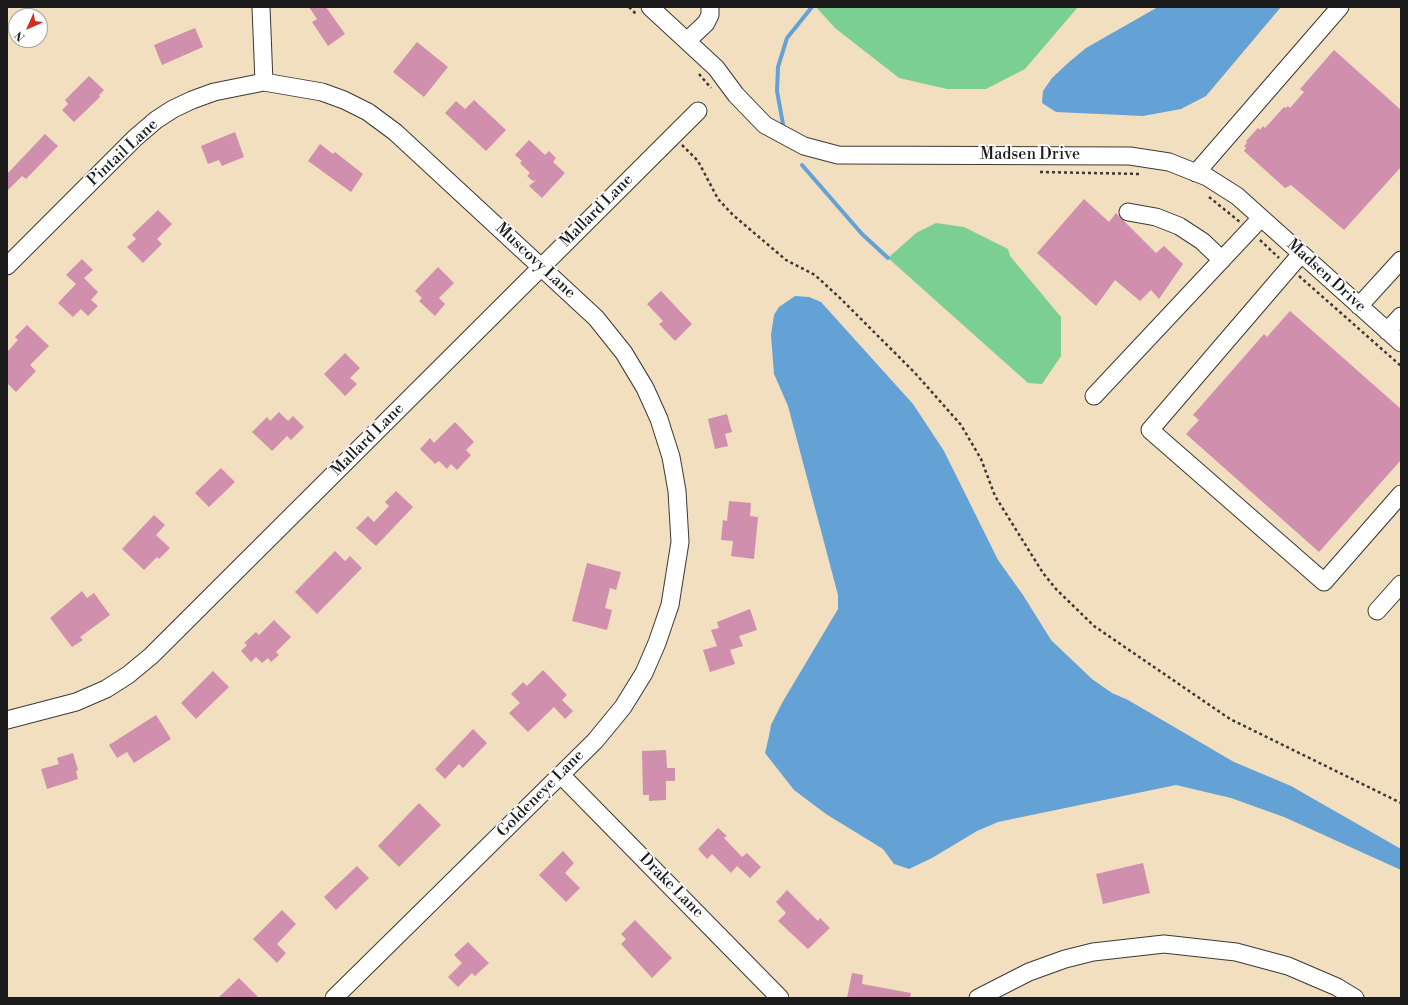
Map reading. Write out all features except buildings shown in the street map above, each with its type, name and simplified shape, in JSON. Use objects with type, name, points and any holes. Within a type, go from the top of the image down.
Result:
[{"type":"street","points":[[261,7],[264,82]]},
{"type":"street","points":[[687,41],[706,23],[710,15],[710,7]]},
{"type":"street","points":[[1196,173],[1340,7]]},
{"type":"street","name":"Madsen Drive","points":[[645,12],[687,41],[716,68],[736,95],[765,126],[804,146],[838,155],[1130,156],[1169,162],[1207,177],[1236,196],[1401,343]]},
{"type":"street","name":"Pintail Lane","points":[[7,266],[135,138],[156,120],[192,100],[225,89],[264,82]]},
{"type":"street","name":"Muscovy Lane","points":[[264,82],[322,92],[344,100],[368,112],[395,132],[596,318],[624,353],[645,388],[659,420],[671,457],[678,502],[679,547]]},
{"type":"street","name":"Mallard Lane","points":[[7,720],[76,702],[106,689],[128,675],[151,656],[698,111]]},
{"type":"street","points":[[1128,212],[1156,216],[1179,226],[1202,241],[1222,260]]},
{"type":"street","points":[[1094,396],[1261,218]]},
{"type":"street","points":[[1301,254],[1150,430],[1324,582],[1401,494]]},
{"type":"street","points":[[1359,306],[1401,260]]},
{"type":"street","points":[[1387,330],[1401,316]]},
{"type":"street","name":"Goldeneye Lane","points":[[334,998],[561,775],[603,732],[623,707],[644,673],[658,643],[670,605],[679,547]]},
{"type":"street","points":[[1377,611],[1401,584]]},
{"type":"street","name":"Drake Lane","points":[[561,775],[780,998]]},
{"type":"street","points":[[978,998],[1029,972],[1058,962],[1093,952],[1164,944],[1236,952],[1288,966],[1337,987],[1355,998]]},
{"type":"path","points":[[629,7],[645,12]]},
{"type":"path","points":[[697,72],[716,93]]},
{"type":"path","points":[[672,136],[698,161],[718,199],[734,215],[786,260],[815,275],[915,373],[961,425],[981,459],[1002,509],[1043,573],[1056,589],[1094,626],[1230,719],[1401,803]]},
{"type":"path","points":[[1038,172],[1129,172],[1145,174]]},
{"type":"path","points":[[1204,194],[1221,206],[1250,231],[1401,366]]},
{"type":"green space","points":[[816,7],[1078,7],[1025,69],[986,89],[947,89],[899,78],[835,28]]},
{"type":"green space","points":[[936,223],[964,227],[1008,249],[1010,256],[1061,317],[1061,356],[1042,384],[1028,383],[888,258],[916,233]]},
{"type":"water","points":[[1158,7],[1281,7],[1206,96],[1181,109],[1143,116],[1056,112],[1042,103],[1043,91],[1052,78],[1086,48]]},
{"type":"water","points":[[795,296],[809,297],[821,302],[913,404],[944,451],[998,560],[1023,595],[1051,640],[1092,679],[1112,693],[1128,700],[1234,762],[1291,786],[1401,849],[1401,870],[1284,817],[1231,798],[1176,785],[998,822],[977,831],[932,858],[909,869],[894,864],[883,849],[826,814],[794,790],[765,753],[771,725],[782,703],[838,609],[838,595],[788,406],[774,374],[771,335],[774,315],[779,307]]},
{"type":"waterway","points":[[783,124],[777,91],[778,67],[787,38],[812,7]]},
{"type":"waterway","points":[[802,165],[862,234],[888,258]]}]
